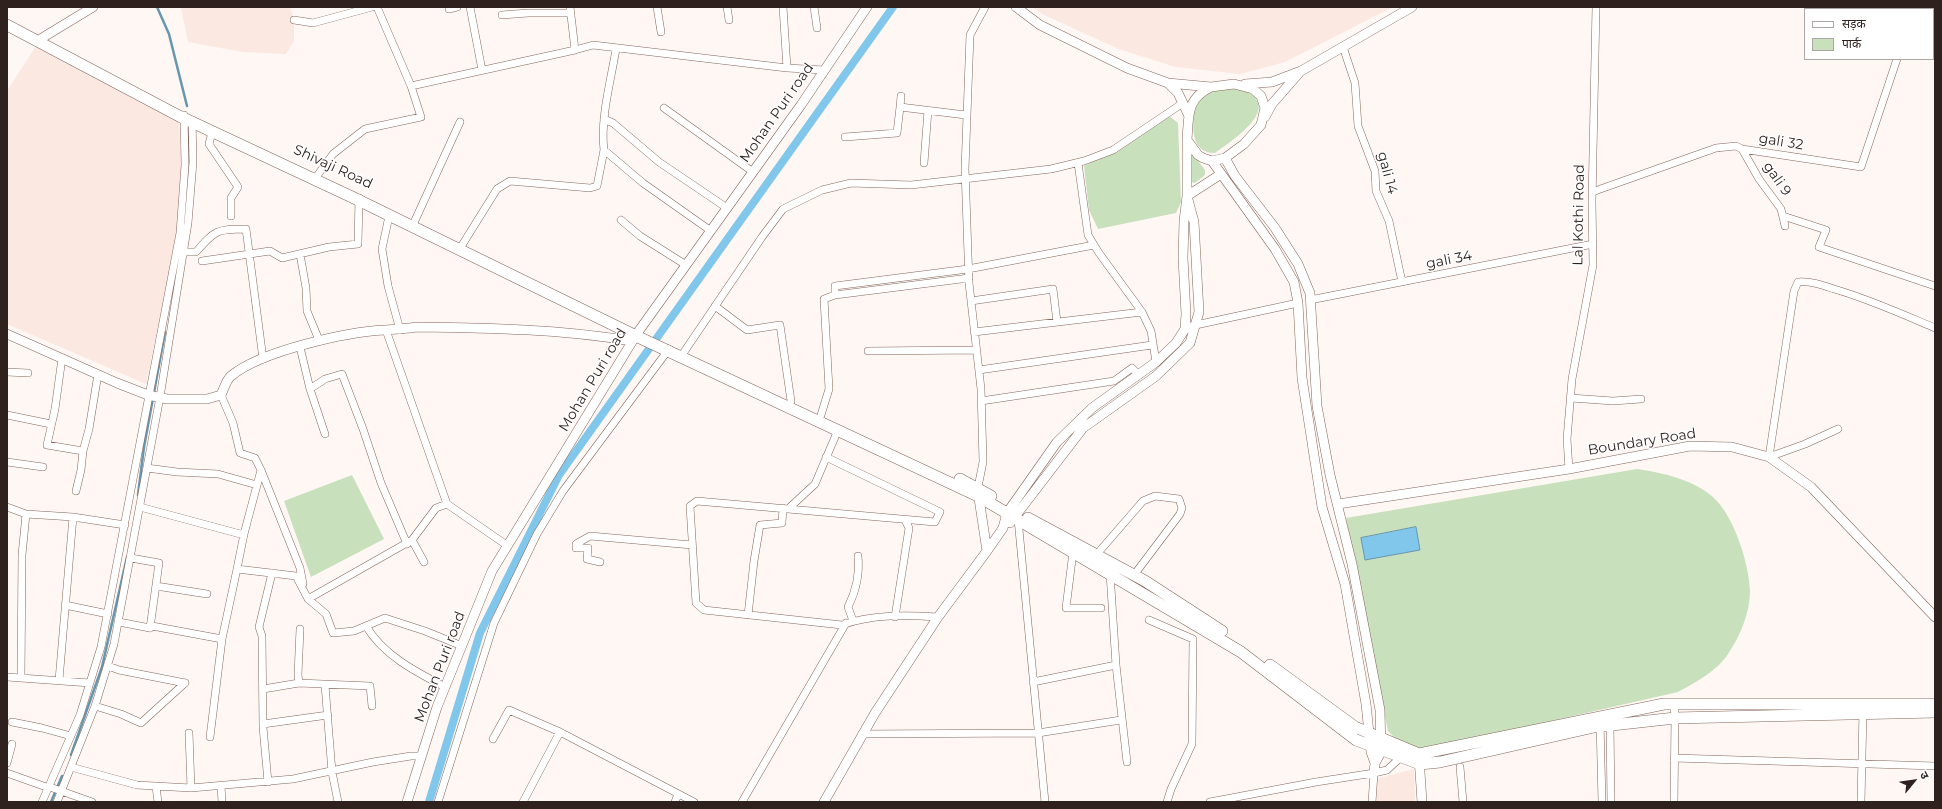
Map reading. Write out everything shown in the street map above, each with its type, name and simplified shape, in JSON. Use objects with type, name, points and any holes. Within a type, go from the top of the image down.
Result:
[{"type":"main road","name":"Shivaji Road","points":[[7,19],[41,40],[188,118],[359,198],[640,337],[668,348]]},
{"type":"main road","points":[[7,25],[41,40]]},
{"type":"main road","points":[[188,118],[212,132],[315,178]]},
{"type":"main road","points":[[359,198],[389,216],[413,225]]},
{"type":"main road","points":[[668,348],[684,352],[838,430],[978,492]]},
{"type":"main road","points":[[668,348],[821,415],[978,492],[1074,552],[1241,652],[1356,740],[1401,757],[1440,762],[1490,745],[1603,723],[1674,704],[1935,712]]},
{"type":"main road","points":[[1014,514],[1097,554],[1134,575],[1240,643],[1355,727],[1381,737],[1420,759]]},
{"type":"main road","points":[[1603,723],[1935,704]]},
{"type":"street","points":[[41,40],[93,7]]},
{"type":"street","points":[[294,20],[313,23],[372,7]]},
{"type":"street","points":[[315,178],[333,154],[365,129],[421,117],[410,86],[377,7]]},
{"type":"street","points":[[448,7],[449,9],[457,7]]},
{"type":"street","points":[[470,7],[482,70]]},
{"type":"street","points":[[657,7],[661,32]]},
{"type":"street","points":[[727,7],[729,20]]},
{"type":"street","points":[[783,7],[787,68]]},
{"type":"street","points":[[814,7],[817,28]]},
{"type":"street","name":"Mohan Puri road","points":[[408,802],[445,687],[492,571],[686,265],[753,172],[867,7]]},
{"type":"street","points":[[985,7],[970,35],[966,115],[965,179],[968,278],[979,370],[981,401],[983,462],[978,492],[987,552]]},
{"type":"street","points":[[1016,7],[1040,25],[1127,68],[1168,83],[1211,87],[1229,84],[1272,82],[1301,71],[1412,7]]},
{"type":"street","name":"Lal Kothi Road","points":[[1569,469],[1567,439],[1573,371],[1593,265],[1592,192],[1596,7]]},
{"type":"street","points":[[502,15],[528,10],[570,10],[575,50]]},
{"type":"street","points":[[410,86],[593,45],[616,49],[666,53],[787,68],[824,70]]},
{"type":"street","name":"gali 14","points":[[1343,47],[1355,83],[1358,126],[1375,171],[1376,191],[1389,221],[1402,282]]},
{"type":"street","points":[[460,248],[497,189],[510,181],[590,188],[597,186],[604,150],[602,141],[604,119],[616,49]]},
{"type":"street","name":"gali 32","points":[[1592,192],[1716,148],[1736,146],[1742,149],[1861,167],[1897,60]]},
{"type":"street","points":[[1212,161],[1225,158],[1251,137],[1264,119],[1272,104],[1301,71]]},
{"type":"street","points":[[1168,83],[1178,93],[1189,117]]},
{"type":"street","points":[[1239,84],[1253,89],[1261,96],[1265,108],[1264,119]]},
{"type":"street","points":[[1045,802],[1014,514],[1057,442],[1092,408],[1156,362],[1176,343],[1185,328],[1183,236],[1188,196],[1187,140],[1189,117],[1190,108],[1196,96],[1211,87]]},
{"type":"street","points":[[845,137],[897,133],[901,96]]},
{"type":"street","points":[[684,352],[762,236],[783,210],[822,190],[851,183],[911,185],[1051,170],[1078,163],[1113,150],[1183,103]]},
{"type":"street","points":[[900,107],[966,115]]},
{"type":"street","points":[[664,108],[753,172]]},
{"type":"street","points":[[924,163],[928,110]]},
{"type":"street","points":[[42,802],[50,787],[71,736],[90,683],[101,646],[125,525],[155,396],[183,252],[191,189],[188,118]]},
{"type":"street","points":[[57,802],[95,706],[108,666],[131,558],[147,468],[155,396],[180,233],[186,165],[188,118]]},
{"type":"street","points":[[604,119],[613,123],[659,162],[727,208]]},
{"type":"street","points":[[413,225],[460,122]]},
{"type":"street","points":[[212,132],[209,144],[238,187],[231,198],[231,216]]},
{"type":"street","points":[[1187,140],[1198,155],[1212,161],[1275,249],[1294,282],[1298,303],[1302,378],[1321,499],[1345,584],[1369,732],[1376,748]]},
{"type":"street","name":"gali 9","points":[[1742,149],[1759,179],[1781,209],[1785,226]]},
{"type":"street","points":[[604,150],[643,183],[711,231]]},
{"type":"street","points":[[1225,158],[1235,176],[1275,228],[1298,264],[1310,293],[1317,406],[1330,475],[1352,564],[1380,710],[1381,737],[1376,748],[1372,802]]},
{"type":"street","points":[[1078,163],[1088,235],[1142,312],[1151,331],[1152,345],[1156,362]]},
{"type":"street","points":[[1188,196],[1221,174]]},
{"type":"street","points":[[824,802],[862,734],[938,617],[1014,514],[1083,428],[1156,376],[1190,343],[1199,312],[1194,222],[1188,196]]},
{"type":"street","points":[[202,261],[270,251],[282,258],[330,247],[358,244],[359,198]]},
{"type":"street","points":[[389,216],[382,249],[388,286],[400,330]]},
{"type":"street","points":[[1783,216],[1826,230],[1819,247],[1935,286]]},
{"type":"street","points":[[621,220],[640,236],[686,265]]},
{"type":"street","points":[[183,252],[196,252],[211,235],[223,229],[246,229],[248,254],[263,359]]},
{"type":"street","name":"gali 34","points":[[1310,300],[1593,244]]},
{"type":"street","points":[[835,295],[835,286],[968,269],[1094,245]]},
{"type":"street","points":[[300,254],[306,288],[307,310],[319,340]]},
{"type":"street","points":[[821,415],[828,390],[824,299],[835,295],[968,278]]},
{"type":"street","points":[[1838,429],[1805,444],[1769,456],[1794,291],[1798,282],[1808,281],[1847,293],[1935,328]]},
{"type":"street","points":[[971,301],[1053,289],[1057,322]]},
{"type":"street","points":[[1185,328],[1298,303]]},
{"type":"street","points":[[715,306],[747,330],[780,325],[790,401]]},
{"type":"street","points":[[974,332],[1142,312]]},
{"type":"street","points":[[7,334],[98,374],[155,396],[207,399],[221,395],[230,377],[253,362],[319,340],[386,330],[400,330],[416,327],[519,328],[640,337]]},
{"type":"street","points":[[386,330],[447,504],[508,546]]},
{"type":"street","points":[[979,370],[1152,345]]},
{"type":"street","points":[[300,347],[310,389],[325,434]]},
{"type":"street","points":[[438,802],[494,623],[537,534],[563,491],[668,348]]},
{"type":"street","points":[[868,351],[976,350]]},
{"type":"street","points":[[62,358],[47,445],[83,451]]},
{"type":"street","points":[[981,401],[1114,381],[1132,368],[1139,375]]},
{"type":"street","points":[[7,372],[28,373]]},
{"type":"street","points":[[76,491],[81,470],[83,451],[89,429],[98,374]]},
{"type":"street","points":[[310,389],[325,379],[342,374],[363,429],[381,483],[410,542],[424,562]]},
{"type":"street","points":[[221,395],[233,423],[240,452],[255,458],[300,568],[308,599]]},
{"type":"street","points":[[1570,398],[1613,402],[1641,399]]},
{"type":"street","points":[[7,415],[51,424]]},
{"type":"street","points":[[748,615],[754,560],[760,525],[782,523],[786,509],[815,484],[838,430]]},
{"type":"street","name":"Boundary Road","points":[[1338,504],[1569,469],[1690,446],[1732,446],[1769,456],[1811,486],[1935,617]]},
{"type":"street","points":[[826,457],[940,512],[935,522],[697,501],[690,506],[696,603],[704,610],[842,625],[849,622],[895,616],[938,617]]},
{"type":"street","points":[[7,462],[43,467]]},
{"type":"street","points":[[147,468],[177,472],[218,474],[257,485]]},
{"type":"street","points":[[210,737],[222,639],[244,535],[260,470]]},
{"type":"street","points":[[1097,554],[1143,501],[1155,496],[1179,499],[1182,508],[1180,514],[1134,575]]},
{"type":"street","points":[[308,599],[410,542],[436,508],[447,504]]},
{"type":"street","points":[[7,507],[26,514],[73,517],[125,525]]},
{"type":"street","points":[[140,507],[244,535]]},
{"type":"street","points":[[21,677],[22,555],[26,514]]},
{"type":"street","points":[[59,680],[73,517]]},
{"type":"street","points":[[895,616],[909,528],[905,520]]},
{"type":"street","points":[[600,562],[587,558],[588,548],[576,548],[576,544],[590,536],[692,545]]},
{"type":"street","points":[[1074,552],[1066,608],[1101,608]]},
{"type":"street","points":[[742,802],[849,622],[848,607],[854,596],[859,572],[858,556]]},
{"type":"street","points":[[131,558],[159,563],[150,628]]},
{"type":"street","points":[[237,569],[296,576],[308,599],[326,614],[333,633],[354,631],[385,618],[425,631],[462,646]]},
{"type":"street","points":[[268,782],[263,724],[262,636],[259,627],[272,573]]},
{"type":"street","points":[[1110,573],[1116,665],[1121,720],[1127,762]]},
{"type":"street","points":[[156,586],[206,594]]},
{"type":"street","points":[[65,606],[108,614]]},
{"type":"street","points":[[1149,620],[1193,639]]},
{"type":"street","points":[[118,622],[150,628],[152,626],[222,639]]},
{"type":"street","points":[[1167,802],[1170,789],[1192,744],[1193,622]]},
{"type":"street","points":[[366,626],[374,639],[415,672],[445,687]]},
{"type":"street","points":[[299,683],[300,629]]},
{"type":"street","points":[[1033,682],[1116,665]]},
{"type":"street","points":[[95,706],[121,714],[141,724],[185,683],[119,670],[108,666]]},
{"type":"street","points":[[7,677],[90,683]]},
{"type":"street","points":[[263,689],[299,683],[370,686],[372,706]]},
{"type":"street","points":[[326,685],[332,772],[338,802]]},
{"type":"street","points":[[1674,704],[1674,802]]},
{"type":"street","points":[[1862,802],[1863,709]]},
{"type":"street","points":[[493,739],[509,710],[560,732],[694,802]]},
{"type":"street","points":[[263,724],[328,715]]},
{"type":"street","points":[[862,734],[1038,733],[1121,720]]},
{"type":"street","points":[[12,722],[71,736]]},
{"type":"street","points":[[1602,802],[1603,723]]},
{"type":"street","points":[[1603,723],[1611,802]]},
{"type":"street","points":[[523,802],[560,732]]},
{"type":"street","points":[[189,733],[191,788]]},
{"type":"street","points":[[7,763],[12,744]]},
{"type":"street","points":[[71,767],[137,785],[191,788],[268,782],[332,772],[373,762],[412,756],[422,756]]},
{"type":"street","points":[[1210,802],[1387,770],[1401,757]]},
{"type":"street","points":[[1674,758],[1935,766]]},
{"type":"street","points":[[1420,759],[1422,802]]},
{"type":"street","points":[[1460,767],[1463,802]]},
{"type":"street","points":[[7,773],[92,802]]},
{"type":"street","points":[[222,786],[222,802]]},
{"type":"street","points":[[156,787],[158,802]]},
{"type":"street","points":[[675,802],[678,794]]},
{"type":"shaded area","points":[[181,7],[290,7],[294,20],[294,41],[286,54],[243,52],[188,42]]},
{"type":"shaded area","points":[[1033,7],[1393,7],[1285,62],[1240,74],[1176,67],[1119,49],[1042,14]]},
{"type":"shaded area","points":[[38,43],[178,119],[182,166],[176,238],[146,384],[7,324],[7,91]]},
{"type":"shaded area","points":[[1414,769],[1415,802],[1375,802],[1376,779]]},
{"type":"green space","points":[[1234,87],[1250,93],[1258,101],[1258,110],[1254,119],[1236,138],[1215,153],[1207,152],[1201,148],[1194,137],[1194,106],[1197,101],[1212,92]]},
{"type":"green space","points":[[1169,116],[1178,123],[1181,202],[1176,213],[1098,229],[1089,210],[1084,166],[1126,145]]},
{"type":"green space","points":[[1189,149],[1205,170],[1205,175],[1195,183],[1191,182]]},
{"type":"green space","points":[[1637,469],[1687,481],[1705,491],[1721,505],[1734,528],[1747,567],[1750,599],[1740,632],[1724,660],[1706,676],[1678,692],[1424,750],[1404,747],[1388,731],[1346,518]]},
{"type":"green space","points":[[352,475],[384,539],[311,577],[284,501]]},
{"type":"water","points":[[1416,527],[1420,550],[1365,560],[1361,538]]},
{"type":"waterway","points":[[157,7],[169,34],[187,106]]},
{"type":"waterway","points":[[429,802],[480,633],[559,475],[893,7]]},
{"type":"waterway","points":[[188,164],[188,179]]},
{"type":"waterway","points":[[185,215],[186,204]]},
{"type":"waterway","points":[[138,495],[144,447],[165,332]]},
{"type":"waterway","points":[[71,755],[102,667],[127,557]]},
{"type":"waterway","points":[[51,802],[62,776]]}]
